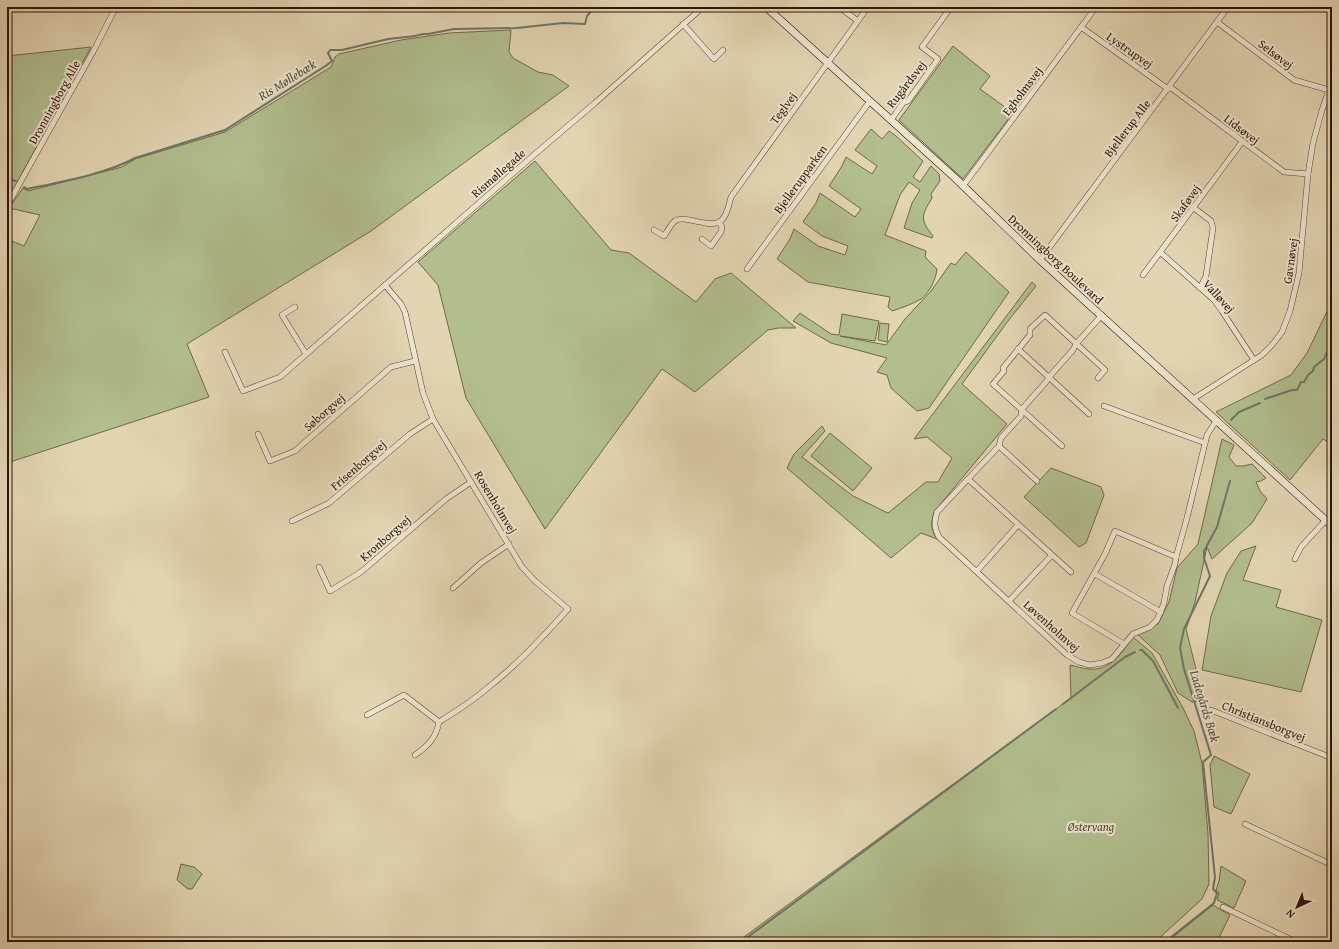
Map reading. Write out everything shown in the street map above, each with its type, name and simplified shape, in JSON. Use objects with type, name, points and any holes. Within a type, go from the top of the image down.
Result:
[{"type":"street","name":"Dronningborg Alle","points":[[7,206],[94,50],[116,7]]},
{"type":"street","name":"Rismøllegade","points":[[225,352],[243,391],[280,377],[703,7]]},
{"type":"street","name":"Dronningborg Boulevard","points":[[766,7],[964,186],[1040,260],[1332,526]]},
{"type":"street","points":[[839,7],[858,21]]},
{"type":"street","name":"Teglvej","points":[[702,240],[711,246],[721,232],[722,227],[719,222],[725,217],[731,197],[868,7]]},
{"type":"street","name":"Rugårdsvej","points":[[891,120],[904,103],[908,101],[938,59],[922,47],[951,7]]},
{"type":"street","name":"Egholmsvej","points":[[964,186],[1096,7]]},
{"type":"street","name":"Bjellerup Alle","points":[[1040,260],[1228,7]]},
{"type":"street","name":"Selsøvej","points":[[1217,22],[1294,80],[1329,90]]},
{"type":"street","points":[[683,24],[714,59],[723,50]]},
{"type":"street","name":"Lystrupvej","points":[[1081,27],[1169,88]]},
{"type":"street","name":"Gavnøvej","points":[[1193,399],[1254,360],[1272,345],[1282,332],[1290,311],[1299,273],[1308,174],[1313,143],[1332,81]]},
{"type":"street","name":"Lidsøvej","points":[[1169,88],[1284,172],[1308,174]]},
{"type":"street","name":"Bjellerupparken","points":[[747,269],[870,101]]},
{"type":"street","name":"Skaføvej","points":[[1143,275],[1161,253],[1242,142]]},
{"type":"street","points":[[1194,208],[1211,221],[1213,228],[1206,276],[1200,288]]},
{"type":"street","points":[[654,230],[664,236],[675,221],[682,219],[711,224],[719,222]]},
{"type":"street","name":"Valløvej","points":[[1161,253],[1214,300],[1254,360]]},
{"type":"street","name":"Rosenholmvej","points":[[385,285],[401,304],[405,312],[423,393],[434,420],[510,544],[522,567],[535,581],[568,609],[513,667],[484,691],[440,722]]},
{"type":"street","points":[[295,307],[282,315],[306,354]]},
{"type":"street","points":[[1062,446],[994,384],[1004,370],[1003,368],[1030,335],[1030,329],[1045,315],[1105,370],[1098,378]]},
{"type":"street","name":"Løvenholmvej","points":[[1102,316],[1076,344],[1073,350],[1022,410],[1020,416],[1001,438],[999,446],[937,512],[934,521],[935,530],[939,537],[1067,655],[1090,666],[1102,664],[1112,659],[1133,634],[1150,627],[1157,620],[1164,603],[1167,586],[1175,564],[1207,435],[1216,421]]},
{"type":"street","points":[[1018,349],[1089,414]]},
{"type":"street","name":"Søborgvej","points":[[258,434],[270,461],[295,450],[391,367],[416,361]]},
{"type":"street","points":[[1104,406],[1205,443]]},
{"type":"street","name":"Frisenborgvej","points":[[292,521],[329,503],[410,434],[434,420]]},
{"type":"street","points":[[999,446],[1037,481]]},
{"type":"street","points":[[968,479],[1071,572]]},
{"type":"street","name":"Kronborgvej","points":[[319,567],[330,591],[361,572],[446,499],[472,482]]},
{"type":"street","points":[[1294,559],[1301,546],[1326,521]]},
{"type":"street","points":[[977,571],[1018,525]]},
{"type":"street","name":"Løvenholmvej","points":[[1124,644],[1072,613],[1095,574],[1115,532],[1176,557]]},
{"type":"street","points":[[453,588],[481,563],[510,544]]},
{"type":"street","name":"Løvenholmvej","points":[[1009,601],[1052,555]]},
{"type":"street","points":[[1095,574],[1161,612]]},
{"type":"street","points":[[367,715],[404,695],[440,722],[438,731],[428,746],[415,755]]},
{"type":"street","name":"Christiansborgvej","points":[[1212,710],[1332,758]]},
{"type":"street","points":[[1244,824],[1332,865]]},
{"type":"street","points":[[1223,907],[1296,942]]},
{"type":"green space","points":[[511,30],[509,52],[513,58],[538,72],[553,75],[569,86],[371,231],[187,344],[209,397],[7,463],[7,239],[24,246],[40,215],[9,208],[23,188],[28,191],[122,167],[135,159],[225,132],[331,67],[335,57],[339,54],[401,40],[449,33]]},
{"type":"green space","points":[[953,46],[990,76],[980,89],[1013,113],[963,179],[899,120]]},
{"type":"green space","points":[[91,47],[7,201],[7,56]]},
{"type":"green space","points":[[871,129],[882,139],[889,131],[923,161],[913,177],[920,182],[931,166],[939,174],[940,181],[931,194],[932,198],[924,213],[924,221],[933,236],[932,238],[904,228],[912,203],[920,190],[909,182],[900,195],[885,235],[926,251],[925,257],[937,269],[932,285],[921,299],[892,311],[888,307],[890,297],[808,282],[777,259],[790,239],[794,229],[818,246],[845,255],[848,246],[822,236],[803,222],[816,203],[820,193],[855,217],[861,209],[829,186],[846,157],[872,174],[877,166],[855,150]]},
{"type":"green space","points":[[535,161],[611,250],[629,253],[696,302],[715,279],[731,273],[796,328],[778,328],[768,330],[695,392],[662,369],[545,529],[466,398],[438,285],[418,262]]},
{"type":"green space","points":[[966,252],[1009,292],[929,408],[917,411],[891,388],[887,375],[877,372],[887,358],[831,343],[793,321],[800,313],[831,334],[839,335],[842,314],[879,321],[875,341],[840,336],[886,345],[905,319],[931,291],[951,263],[955,265]]},
{"type":"green space","points":[[1032,282],[1036,286],[1008,321],[962,384],[1007,424],[934,512],[932,526],[933,532],[937,539],[921,533],[891,558],[787,468],[794,454],[822,426],[825,431],[802,457],[853,496],[888,513],[926,482],[938,482],[952,458],[927,437],[914,439]]},
{"type":"green space","points":[[1332,301],[1332,445],[1323,439],[1290,480],[1216,412],[1291,375],[1307,353]]},
{"type":"green space","points":[[880,323],[889,324],[887,342],[878,340]]},
{"type":"green space","points":[[830,433],[872,468],[853,491],[811,456]]},
{"type":"green space","points":[[1222,439],[1234,445],[1229,457],[1236,466],[1252,464],[1266,478],[1256,482],[1260,491],[1267,499],[1252,523],[1212,559],[1207,547],[1195,602],[1186,629],[1202,693],[1199,701],[1192,702],[1178,693],[1160,655],[1137,634],[1158,624],[1169,602],[1177,568],[1198,544]]},
{"type":"green space","points":[[1051,468],[1101,487],[1104,495],[1086,543],[1079,547],[1024,497]]},
{"type":"green space","points":[[1256,546],[1243,580],[1281,590],[1276,607],[1322,620],[1301,692],[1202,670],[1211,616],[1227,573],[1241,551]]},
{"type":"green space","name":"Østervang","points":[[1133,637],[1152,653],[1183,708],[1194,731],[1202,763],[1208,834],[1209,884],[1202,899],[1155,942],[737,942],[1071,698],[1070,665],[1087,669],[1097,669],[1103,667],[1115,660],[1120,655]]},
{"type":"green space","points":[[1214,756],[1250,774],[1231,814],[1214,807],[1210,765]]},
{"type":"green space","points":[[181,864],[194,867],[202,874],[192,889],[188,889],[177,880]]},
{"type":"green space","points":[[1221,866],[1246,881],[1234,908],[1217,900],[1219,893],[1216,890]]},
{"type":"green space","points":[[1213,905],[1230,915],[1217,942],[1210,942],[1200,938],[1198,942],[1167,942]]},
{"type":"waterway","name":"Ris Møllebæk","points":[[24,187],[27,189],[97,173],[111,169],[135,158],[225,130],[327,65],[332,61],[328,53],[330,50],[342,50],[388,39],[454,29],[517,28],[563,23],[585,24],[587,16],[595,7]]},
{"type":"waterway","name":"Ris Møllebæk","points":[[7,179],[16,181]]},
{"type":"waterway","name":"Ladegårds Bæk","points":[[1265,399],[1292,390],[1297,390],[1301,382],[1304,382],[1308,375],[1313,371],[1314,367],[1324,359],[1329,348],[1332,346]]},
{"type":"waterway","name":"Ladegårds Bæk","points":[[1231,420],[1239,412],[1260,403]]},
{"type":"waterway","name":"Ladegårds Bæk","points":[[1165,942],[1214,903],[1217,893],[1213,889],[1215,877],[1203,762],[1211,755],[1184,669],[1180,648],[1184,629],[1210,576],[1204,558],[1204,551],[1217,527],[1230,481]]},
{"type":"waterway","points":[[1140,650],[1142,650],[1153,661],[1178,708]]},
{"type":"waterway","points":[[1063,704],[1125,657],[1135,652]]},
{"type":"waterway","points":[[741,942],[1056,709]]}]
